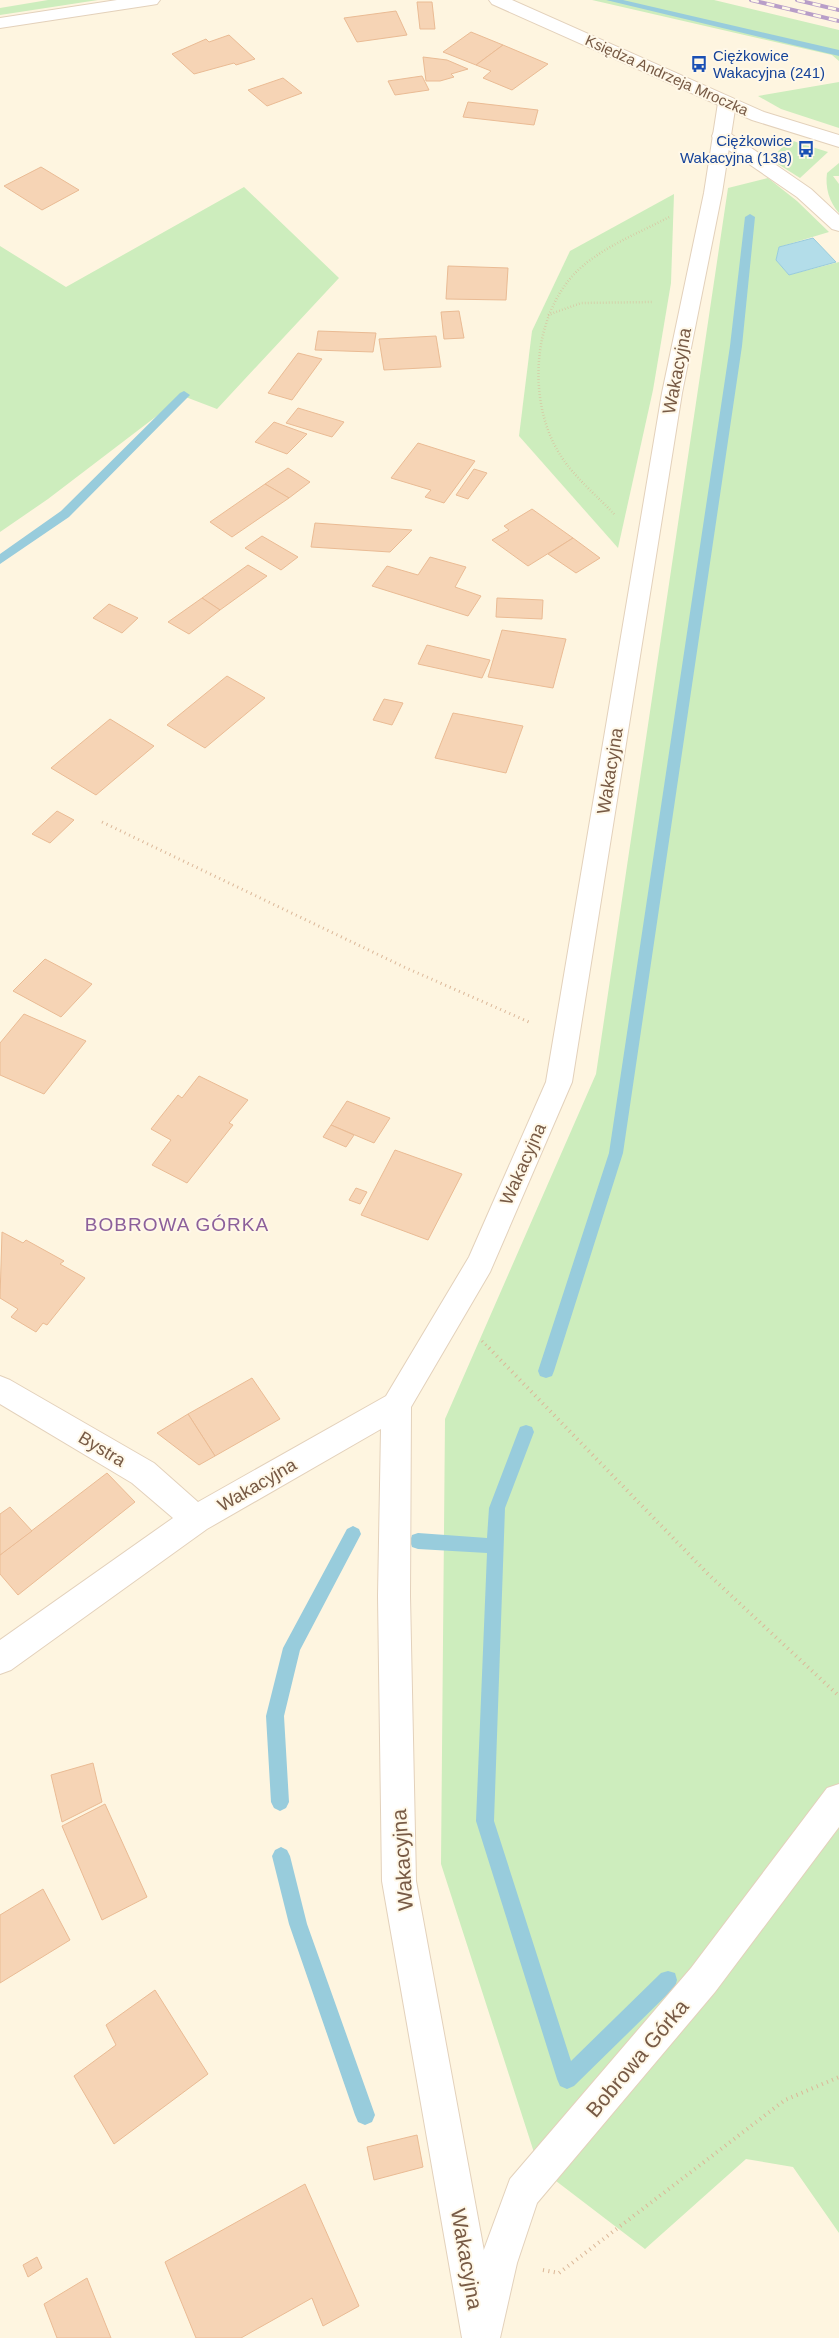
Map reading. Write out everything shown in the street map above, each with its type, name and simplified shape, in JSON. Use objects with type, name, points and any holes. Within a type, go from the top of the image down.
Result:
[{"type":"street","points":[[0,23],[149,0]]},
{"type":"street","name":"Księdza Andrzeja Mroczka","points":[[498,0],[758,116],[839,141]]},
{"type":"street","name":"Wakacyjna","points":[[0,1659],[196,1519],[396,1405],[480,1263],[559,1082],[672,393],[713,193],[727,102]]},
{"type":"street","points":[[721,136],[804,193],[839,225]]},
{"type":"street","name":"Bystra","points":[[0,1389],[143,1473],[196,1519]]},
{"type":"street","name":"Wakacyjna","points":[[396,1405],[394,1596],[399,1882],[481,2338]]},
{"type":"street","name":"Bobrowa Górka","points":[[481,2338],[498,2264],[523,2192],[703,1980],[839,1800]]},
{"type":"path","points":[[647,547],[564,460],[544,420],[537,364],[548,316],[569,280],[597,256],[713,193]]},
{"type":"path","points":[[548,316],[581,303],[691,301]]},
{"type":"path","points":[[102,822],[404,967],[566,1038]]},
{"type":"path","points":[[452,1310],[708,1574],[839,1696]]},
{"type":"path","points":[[498,2264],[559,2273],[785,2100],[839,2077]]},
{"type":"green space","points":[[48,0],[98,0],[0,15],[0,8]]},
{"type":"green space","points":[[592,0],[714,0],[839,30],[839,61],[832,55]]},
{"type":"green space","points":[[839,82],[839,128],[781,109],[758,96]]},
{"type":"green space","points":[[790,140],[828,152],[800,178],[770,159]]},
{"type":"green space","points":[[839,163],[839,176],[833,176],[839,184],[839,213],[830,199],[827,189],[827,173]]},
{"type":"green space","points":[[768,178],[797,201],[829,232],[779,247],[776,260],[789,275],[839,262],[839,2233],[793,2167],[746,2159],[645,2249],[539,2168],[441,1864],[445,1419],[596,1074],[728,188]]},
{"type":"green space","points":[[244,187],[339,278],[217,409],[183,396],[48,499],[0,532],[0,246],[66,287]]},
{"type":"green space","points":[[674,194],[671,283],[653,390],[618,548],[519,436],[532,331],[570,251]]},
{"type":"water","points":[[813,238],[836,262],[789,275],[776,260],[779,247]]},
{"type":"building","points":[[417,2],[432,2],[435,29],[420,29]]},
{"type":"building","points":[[396,11],[407,35],[357,42],[344,18]]},
{"type":"building","points":[[471,32],[503,45],[476,65],[443,52]]},
{"type":"building","points":[[229,35],[255,59],[194,74],[172,54],[206,39],[209,42]]},
{"type":"building","points":[[503,45],[548,64],[512,90],[483,78],[491,71],[476,65]]},
{"type":"building","points":[[423,57],[447,60],[468,69],[451,74],[454,77],[440,81],[426,81]]},
{"type":"building","points":[[422,76],[429,90],[395,95],[388,81]]},
{"type":"building","points":[[283,78],[302,93],[267,106],[248,90]]},
{"type":"building","points":[[468,102],[538,110],[534,125],[463,117]]},
{"type":"building","points":[[41,167],[79,190],[42,210],[4,186]]},
{"type":"building","points":[[448,266],[508,268],[506,300],[446,299]]},
{"type":"building","points":[[459,311],[464,338],[444,339],[441,312]]},
{"type":"building","points":[[318,331],[376,333],[373,352],[315,350]]},
{"type":"building","points":[[436,336],[441,367],[384,370],[379,339]]},
{"type":"building","points":[[298,353],[322,359],[292,400],[268,393]]},
{"type":"building","points":[[298,408],[344,422],[332,437],[286,423]]},
{"type":"building","points":[[274,422],[307,434],[287,454],[255,442]]},
{"type":"building","points":[[418,443],[475,461],[444,503],[425,497],[431,490],[391,478]]},
{"type":"building","points":[[288,468],[310,482],[289,498],[265,484]]},
{"type":"building","points":[[474,469],[487,473],[468,499],[456,495]]},
{"type":"building","points":[[265,484],[289,498],[232,537],[210,522]]},
{"type":"building","points":[[532,509],[573,538],[528,566],[492,540],[509,530],[504,526]]},
{"type":"building","points":[[315,523],[412,530],[390,552],[311,547]]},
{"type":"building","points":[[262,536],[298,557],[281,570],[245,548]]},
{"type":"building","points":[[573,538],[600,558],[576,573],[548,554]]},
{"type":"building","points":[[430,557],[466,567],[455,587],[481,596],[468,616],[372,586],[387,566],[418,575]]},
{"type":"building","points":[[248,565],[267,576],[220,610],[202,598]]},
{"type":"building","points":[[202,598],[220,610],[189,634],[168,622]]},
{"type":"building","points":[[497,598],[543,600],[542,619],[496,617]]},
{"type":"building","points":[[109,604],[138,618],[122,633],[93,618]]},
{"type":"building","points":[[502,630],[566,639],[553,688],[488,677]]},
{"type":"building","points":[[427,645],[490,660],[482,678],[418,664]]},
{"type":"building","points":[[227,676],[265,698],[205,748],[167,725]]},
{"type":"building","points":[[384,699],[403,703],[392,725],[373,720]]},
{"type":"building","points":[[453,713],[523,726],[506,773],[435,758]]},
{"type":"building","points":[[110,719],[154,746],[96,795],[51,768]]},
{"type":"building","points":[[57,811],[74,820],[50,843],[32,834]]},
{"type":"building","points":[[45,959],[92,984],[61,1017],[13,991]]},
{"type":"building","points":[[24,1014],[86,1041],[44,1094],[0,1075],[0,1043]]},
{"type":"building","points":[[199,1076],[248,1100],[229,1123],[233,1125],[187,1183],[152,1165],[171,1140],[151,1129],[178,1095],[182,1098]]},
{"type":"building","points":[[347,1101],[390,1118],[374,1143],[331,1125]]},
{"type":"building","points":[[331,1125],[354,1135],[346,1147],[323,1137]]},
{"type":"building","points":[[395,1150],[462,1174],[428,1240],[361,1215]]},
{"type":"building","points":[[356,1188],[367,1192],[360,1204],[349,1200]]},
{"type":"building","points":[[2,1232],[23,1243],[26,1240],[64,1261],[60,1264],[85,1278],[47,1325],[43,1323],[36,1332],[11,1317],[18,1309],[0,1298]]},
{"type":"building","points":[[252,1378],[280,1419],[215,1456],[188,1414]]},
{"type":"building","points":[[188,1414],[215,1456],[199,1465],[157,1433]]},
{"type":"building","points":[[107,1473],[135,1502],[18,1595],[0,1574],[0,1555]]},
{"type":"building","points":[[10,1507],[32,1531],[0,1555],[0,1514]]},
{"type":"building","points":[[93,1763],[102,1802],[62,1822],[51,1775]]},
{"type":"building","points":[[105,1804],[147,1897],[102,1920],[62,1826]]},
{"type":"building","points":[[43,1889],[70,1940],[0,1983],[0,1915]]},
{"type":"building","points":[[155,1990],[208,2074],[114,2144],[74,2076],[116,2045],[106,2025]]},
{"type":"building","points":[[417,2135],[423,2167],[374,2180],[367,2147]]},
{"type":"building","points":[[305,2184],[359,2306],[323,2326],[312,2298],[241,2338],[196,2338],[165,2262]]},
{"type":"building","points":[[37,2257],[42,2268],[28,2277],[23,2265]]},
{"type":"building","points":[[87,2278],[111,2338],[57,2338],[44,2304]]},
{"type":"waterway","points":[[611,0],[839,53]]},
{"type":"waterway","points":[[546,1371],[616,1153],[736,346],[750,217]]},
{"type":"waterway","points":[[0,560],[65,514],[184,395]]},
{"type":"waterway","points":[[526,1432],[497,1508],[485,1821],[567,2079],[668,1980]]},
{"type":"waterway","points":[[280,1802],[275,1716],[292,1648],[353,1534]]},
{"type":"waterway","points":[[418,1541],[495,1546]]},
{"type":"waterway","points":[[281,1856],[298,1924],[365,2115]]},
{"type":"railway","points":[[751,0],[839,21]]},
{"type":"railway","points":[[797,0],[839,10]]},
{"type":"place","name":"Ciężkowice Wakacyjna (241)","points":[[699,64]]},
{"type":"place","name":"Ciężkowice Wakacyjna (138)","points":[[806,149]]},
{"type":"district","name":"BOBROWA GÓRKA","points":[[177,1224]]}]
